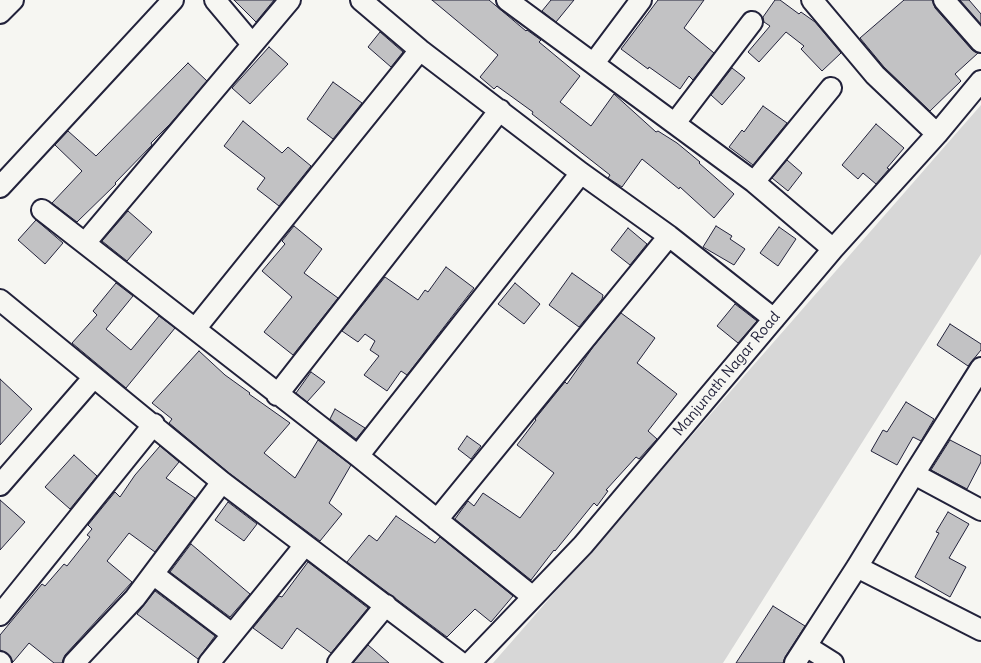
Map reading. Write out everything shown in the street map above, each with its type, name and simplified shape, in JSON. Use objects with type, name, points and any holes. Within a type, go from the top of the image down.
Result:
[{"type":"street","points":[[0,13],[13,0]]},
{"type":"street","points":[[0,187],[173,0]]},
{"type":"street","points":[[215,0],[252,44]]},
{"type":"street","points":[[85,243],[290,0]]},
{"type":"street","points":[[360,0],[420,50],[581,173],[669,236],[774,319]]},
{"type":"street","points":[[508,0],[754,182],[833,248]]},
{"type":"street","points":[[594,63],[640,0]]},
{"type":"street","points":[[812,0],[875,74],[937,134]]},
{"type":"street","points":[[944,0],[981,42]]},
{"type":"street","points":[[675,123],[752,22]]},
{"type":"street","points":[[195,329],[420,50]]},
{"type":"street","name":"Manjunath Nagar Road","points":[[470,663],[583,546],[833,248],[937,134],[981,81]]},
{"type":"street","points":[[754,182],[831,88]]},
{"type":"street","points":[[277,395],[500,110]]},
{"type":"street","points":[[358,456],[581,173]]},
{"type":"street","points":[[42,210],[277,395],[358,456],[532,598]]},
{"type":"street","points":[[437,520],[669,236]]},
{"type":"street","points":[[0,300],[154,424],[222,482],[461,663]]},
{"type":"street","points":[[833,663],[801,655],[981,368]]},
{"type":"street","points":[[0,485],[94,377]]},
{"type":"street","points":[[0,615],[154,424]]},
{"type":"street","points":[[914,474],[981,510]]},
{"type":"street","points":[[74,663],[135,598],[222,482]]},
{"type":"street","points":[[208,663],[305,545]]},
{"type":"street","points":[[857,567],[981,630]]},
{"type":"street","points":[[153,574],[232,634]]},
{"type":"street","points":[[338,663],[386,605]]},
{"type":"shaded area","points":[[981,105],[981,254],[723,663],[493,663]]},
{"type":"building","points":[[234,0],[274,0],[256,22]]},
{"type":"building","points":[[432,0],[489,0],[526,31],[541,40],[539,42],[580,76],[560,102],[591,126],[614,94],[656,132],[658,131],[677,143],[700,162],[734,194],[714,218],[680,187],[679,189],[642,159],[622,187],[608,178],[610,175],[532,114],[533,112],[497,86],[494,89],[480,77],[498,55]]},
{"type":"building","points":[[551,0],[574,0],[556,22],[542,11]]},
{"type":"building","points":[[658,0],[704,0],[684,28],[714,53],[693,80],[689,76],[680,89],[621,49]]},
{"type":"building","points":[[775,0],[780,0],[799,14],[801,12],[815,22],[841,53],[822,71],[801,49],[804,46],[786,32],[759,62],[748,52],[770,26],[764,22],[763,17]]},
{"type":"building","points":[[904,0],[932,0],[935,8],[972,50],[978,53],[955,74],[961,81],[930,111],[884,67],[860,38]]},
{"type":"building","points":[[960,0],[969,0],[981,14],[981,24]]},
{"type":"building","points":[[380,32],[403,52],[391,67],[368,47]]},
{"type":"building","points":[[269,47],[288,64],[250,104],[232,88]]},
{"type":"building","points":[[188,63],[207,81],[116,184],[77,222],[52,203],[82,171],[55,145],[68,131],[96,156]]},
{"type":"building","points":[[732,68],[745,78],[722,105],[711,95]]},
{"type":"building","points":[[333,82],[362,103],[333,139],[307,119]]},
{"type":"building","points":[[763,106],[787,123],[753,165],[729,147],[742,130],[744,132]]},
{"type":"building","points":[[243,121],[282,153],[288,147],[311,166],[279,206],[257,189],[265,178],[224,146]]},
{"type":"building","points":[[876,124],[904,148],[876,184],[863,173],[858,179],[842,165]]},
{"type":"building","points":[[787,160],[802,173],[788,191],[772,178]]},
{"type":"building","points":[[128,211],[152,232],[127,261],[102,241]]},
{"type":"building","points":[[36,220],[63,243],[45,264],[18,240]]},
{"type":"building","points":[[294,226],[322,249],[304,273],[338,298],[293,355],[264,332],[292,297],[262,271],[285,244],[282,241]]},
{"type":"building","points":[[716,226],[732,236],[730,239],[745,249],[734,265],[703,247]]},
{"type":"building","points":[[779,227],[796,239],[778,266],[760,253]]},
{"type":"building","points":[[628,228],[647,244],[630,265],[611,250]]},
{"type":"building","points":[[446,267],[474,288],[407,375],[401,371],[387,391],[364,375],[379,356],[370,350],[375,341],[365,334],[358,342],[342,331],[385,277],[418,300],[425,290],[428,292]]},
{"type":"building","points":[[572,273],[603,295],[602,299],[579,327],[549,305]]},
{"type":"building","points":[[116,283],[133,296],[106,329],[131,350],[159,316],[175,328],[126,388],[72,343],[97,315],[93,311]]},
{"type":"building","points":[[515,283],[540,304],[524,324],[498,304]]},
{"type":"building","points":[[735,304],[757,321],[738,343],[717,326]]},
{"type":"building","points":[[621,313],[655,338],[637,363],[677,394],[648,431],[657,439],[639,459],[636,457],[606,490],[608,491],[597,506],[594,503],[531,580],[455,519],[468,501],[474,506],[483,493],[520,518],[554,473],[517,445],[535,419],[565,382],[567,384],[593,347]]},
{"type":"building","points":[[950,324],[981,344],[981,350],[968,366],[937,345]]},
{"type":"building","points":[[199,351],[249,394],[290,423],[264,453],[295,478],[318,440],[351,465],[329,503],[342,514],[320,541],[229,473],[169,423],[172,419],[152,403]]},
{"type":"building","points":[[311,372],[325,382],[307,402],[296,393]]},
{"type":"building","points":[[0,379],[32,409],[0,445]]},
{"type":"building","points":[[906,402],[934,419],[921,441],[913,437],[897,465],[871,451],[883,430],[887,432]]},
{"type":"building","points":[[335,409],[365,428],[356,439],[330,419]]},
{"type":"building","points":[[467,436],[481,446],[471,459],[458,449]]},
{"type":"building","points":[[950,440],[981,456],[981,462],[967,489],[931,470]]},
{"type":"building","points":[[160,446],[179,462],[166,478],[195,498],[155,552],[129,533],[107,561],[132,582],[65,655],[62,663],[54,663],[29,643],[13,662],[8,654],[0,650],[0,635],[42,584],[45,586],[64,564],[67,566],[90,537],[87,535],[92,529],[88,525],[115,492],[120,497],[135,475]]},
{"type":"building","points":[[74,455],[97,476],[70,509],[45,487]]},
{"type":"building","points":[[0,500],[25,522],[0,550]]},
{"type":"building","points":[[228,502],[257,524],[244,541],[215,520]]},
{"type":"building","points":[[948,512],[969,524],[949,558],[966,567],[950,597],[915,577],[939,533],[936,532]]},
{"type":"building","points":[[396,516],[435,543],[440,537],[513,596],[491,622],[475,609],[447,637],[347,562],[369,535],[377,541]]},
{"type":"building","points":[[191,544],[250,594],[230,617],[170,572]]},
{"type":"building","points":[[308,562],[368,608],[331,653],[297,628],[282,649],[253,628],[279,596],[282,597]]},
{"type":"building","points":[[155,591],[215,636],[198,659],[137,614]]},
{"type":"building","points":[[773,606],[805,626],[783,663],[736,663]]},
{"type":"building","points":[[368,645],[389,663],[353,663]]}]
